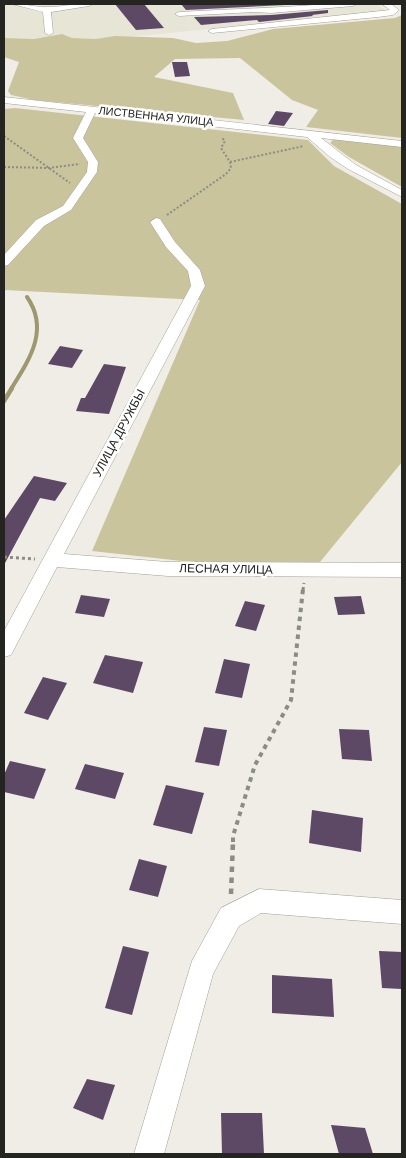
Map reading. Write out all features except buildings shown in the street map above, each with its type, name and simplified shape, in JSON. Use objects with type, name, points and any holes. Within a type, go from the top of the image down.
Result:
[{"type":"street","points":[[16,4],[47,10],[89,4]]},
{"type":"street","points":[[179,14],[254,10],[271,11],[353,4]]},
{"type":"street","points":[[212,31],[378,15],[395,10],[386,4]]},
{"type":"street","points":[[47,10],[49,33]]},
{"type":"street","name":"ЛИСТВЕННАЯ УЛИЦА","points":[[4,100],[92,110],[214,118],[309,133]]},
{"type":"street","points":[[4,106],[27,104]]},
{"type":"street","points":[[4,262],[40,223],[67,208],[81,191],[92,172],[93,162],[78,138],[92,110]]},
{"type":"street","points":[[214,118],[222,138]]},
{"type":"street","points":[[309,133],[334,155],[352,167],[402,194]]},
{"type":"street","points":[[309,133],[402,144]]},
{"type":"street","name":"УЛИЦА ДРУЖБЫ","points":[[4,649],[198,286],[194,270],[170,244],[156,222]]},
{"type":"street","name":"ЛЕСНАЯ УЛИЦА","points":[[51,560],[168,569],[402,570]]},
{"type":"street","points":[[150,1154],[201,970],[230,917],[260,901],[402,912]]},
{"type":"path","points":[[4,136],[81,191]]},
{"type":"path","points":[[156,222],[226,174],[231,168],[230,162],[221,148],[225,141],[222,138]]},
{"type":"path","points":[[230,162],[319,142]]},
{"type":"path","points":[[4,167],[49,168],[93,162]]},
{"type":"path","points":[[4,557],[51,560]]},
{"type":"path","points":[[230,917],[232,836],[255,765],[291,700],[305,570]]},
{"type":"shaded area","points":[[4,4],[22,6],[27,4],[376,4],[387,11],[160,34],[96,39],[72,38],[62,34],[34,39],[4,38]]},
{"type":"shaded area","points":[[402,15],[402,138],[306,127],[318,110],[292,100],[240,58],[175,59],[154,77],[233,93],[244,120],[34,100],[11,95],[8,91],[19,62],[4,57],[4,38],[34,39],[62,34],[72,38],[96,39],[115,36],[173,38],[196,43],[227,41],[273,29],[395,18]]},
{"type":"shaded area","points":[[15,108],[308,140],[334,166],[402,204],[402,462],[320,562],[191,562],[92,551],[200,300],[4,290],[4,109]]},
{"type":"shaded area","points":[[335,138],[402,147],[402,187],[349,157],[330,143]]},
{"type":"waterway","points":[[11,389],[30,356],[37,333],[34,309],[27,297]]},
{"type":"waterway","points":[[4,401],[12,388]]}]
